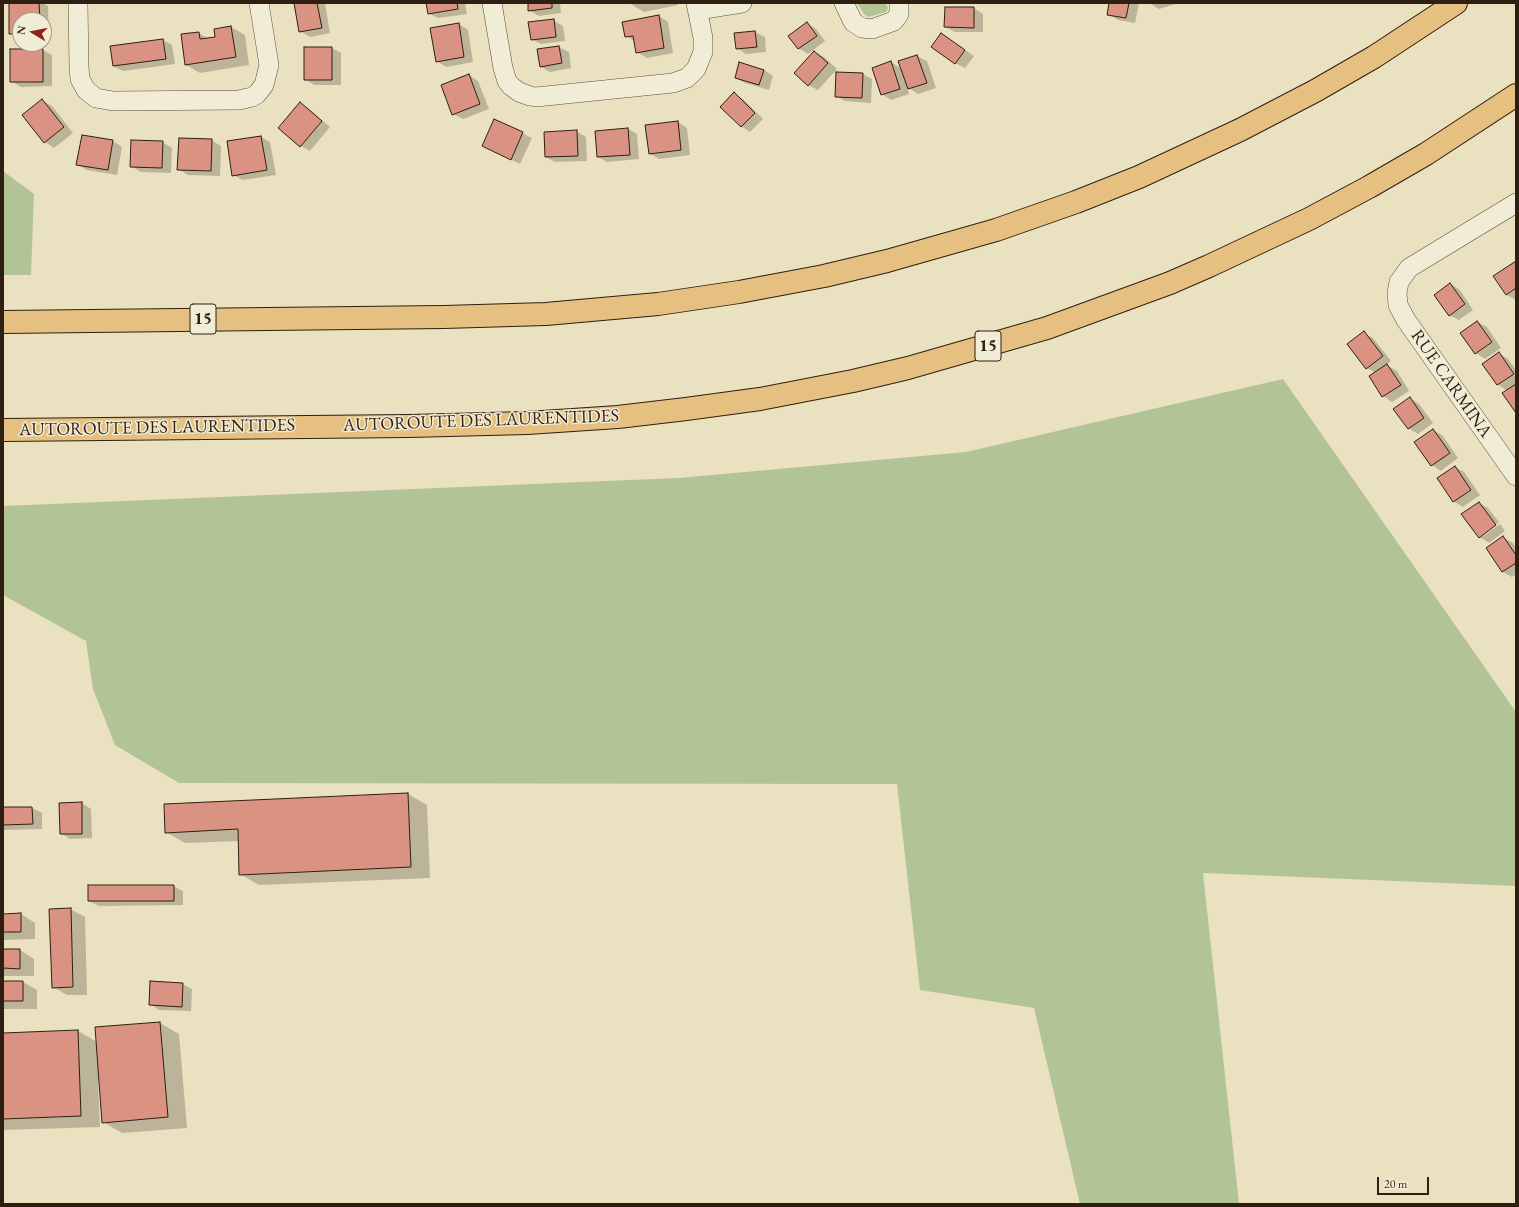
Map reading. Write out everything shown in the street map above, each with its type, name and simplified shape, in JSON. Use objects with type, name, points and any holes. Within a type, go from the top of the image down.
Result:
[{"type":"highway","name":"15","points":[[3,322],[430,317],[546,314],[658,304],[761,288],[845,271],[915,254],[1019,223],[1104,192],[1167,165],[1253,124],[1314,92],[1374,57],[1456,3]]},
{"type":"highway","name":"AUTOROUTE DES LAURENTIDES","points":[[3,430],[68,428],[511,424],[581,420],[652,413],[724,404],[821,388],[900,370],[993,344],[1054,325],[1170,283],[1309,219],[1369,187],[1426,154],[1516,95]]},
{"type":"highway","points":[[3,442],[68,428]]},
{"type":"street","points":[[78,3],[80,79],[86,90],[96,98],[113,102],[239,100],[252,97],[257,94],[264,85],[269,72],[259,3]]},
{"type":"street","points":[[492,3],[503,68],[507,81],[519,92],[536,97],[673,83],[687,78],[696,69],[703,52],[703,38],[697,7],[742,3]]},
{"type":"street","points":[[844,3],[853,22],[862,28],[872,29],[894,21],[899,14],[899,3]]},
{"type":"street","name":"RUE CARMINA","points":[[1513,467],[1406,320],[1398,305],[1397,287],[1409,268],[1516,203]]},
{"type":"green space","points":[[857,3],[886,3],[888,8],[886,12],[868,17],[864,14]]},
{"type":"green space","points":[[3,171],[34,194],[31,275],[3,275]]},
{"type":"green space","points":[[1283,379],[1516,712],[1516,886],[1203,873],[1239,1204],[1080,1204],[1034,1008],[920,990],[897,784],[179,783],[115,745],[93,689],[86,641],[3,595],[3,506],[679,478],[966,452]]},
{"type":"building","points":[[9,3],[39,3],[40,12],[12,12],[12,34],[9,34]]},
{"type":"building","points":[[294,3],[317,3],[322,28],[299,32]]},
{"type":"building","points":[[426,3],[457,3],[458,9],[428,14]]},
{"type":"building","points":[[528,3],[552,3],[552,8],[528,11]]},
{"type":"building","points":[[1109,3],[1129,3],[1126,18],[1107,15]]},
{"type":"building","points":[[945,7],[974,7],[974,28],[944,27]]},
{"type":"building","points":[[659,15],[664,48],[636,53],[633,36],[625,37],[622,22]]},
{"type":"building","points":[[554,19],[556,37],[531,40],[528,22]]},
{"type":"building","points":[[807,22],[817,36],[798,49],[788,36]]},
{"type":"building","points":[[459,23],[464,57],[436,62],[430,28]]},
{"type":"building","points":[[231,26],[236,57],[185,65],[181,34],[199,32],[200,39],[215,37],[214,29]]},
{"type":"building","points":[[755,31],[757,47],[736,49],[734,33]]},
{"type":"building","points":[[941,33],[965,50],[955,64],[931,47]]},
{"type":"building","points":[[163,39],[166,59],[113,66],[110,46]]},
{"type":"building","points":[[559,46],[562,63],[540,67],[537,49]]},
{"type":"building","points":[[304,47],[332,47],[332,80],[304,80]]},
{"type":"building","points":[[10,49],[12,49],[12,52],[43,52],[43,82],[10,82]]},
{"type":"building","points":[[814,51],[828,63],[808,86],[794,73]]},
{"type":"building","points":[[917,55],[927,83],[908,89],[898,61]]},
{"type":"building","points":[[891,61],[900,89],[881,95],[872,68]]},
{"type":"building","points":[[739,62],[764,70],[759,85],[735,78]]},
{"type":"building","points":[[836,72],[863,73],[862,98],[835,97]]},
{"type":"building","points":[[469,74],[480,104],[452,115],[441,85]]},
{"type":"building","points":[[734,92],[755,113],[741,127],[720,107]]},
{"type":"building","points":[[42,99],[64,127],[44,143],[22,115]]},
{"type":"building","points":[[300,102],[322,121],[300,147],[278,128]]},
{"type":"building","points":[[494,119],[523,132],[511,160],[482,146]]},
{"type":"building","points":[[678,121],[681,150],[649,154],[645,125]]},
{"type":"building","points":[[628,128],[630,155],[597,157],[595,131]]},
{"type":"building","points":[[577,130],[578,156],[545,157],[544,132]]},
{"type":"building","points":[[82,135],[113,140],[108,170],[76,165]]},
{"type":"building","points":[[261,136],[267,170],[232,176],[227,141]]},
{"type":"building","points":[[179,138],[212,139],[211,171],[177,170]]},
{"type":"building","points":[[131,140],[163,141],[162,168],[130,167]]},
{"type":"building","points":[[1516,261],[1516,288],[1506,295],[1493,276]]},
{"type":"building","points":[[1450,283],[1465,304],[1449,316],[1434,295]]},
{"type":"building","points":[[1477,321],[1492,342],[1475,354],[1460,333]]},
{"type":"building","points":[[1364,331],[1383,356],[1366,369],[1347,344]]},
{"type":"building","points":[[1499,352],[1514,374],[1497,385],[1482,364]]},
{"type":"building","points":[[1387,364],[1401,385],[1382,397],[1369,376]]},
{"type":"building","points":[[1516,384],[1516,413],[1502,393]]},
{"type":"building","points":[[1410,397],[1424,418],[1408,429],[1393,409]]},
{"type":"building","points":[[1433,429],[1450,453],[1431,466],[1414,442]]},
{"type":"building","points":[[1455,466],[1471,490],[1453,502],[1437,478]]},
{"type":"building","points":[[1479,502],[1496,525],[1479,538],[1461,514]]},
{"type":"building","points":[[1503,536],[1516,555],[1516,563],[1502,572],[1486,548]]},
{"type":"building","points":[[408,793],[411,867],[239,875],[238,829],[165,833],[164,804]]},
{"type":"building","points":[[82,802],[82,834],[60,834],[59,803]]},
{"type":"building","points":[[3,807],[32,807],[33,824],[3,825]]},
{"type":"building","points":[[88,885],[174,885],[174,901],[88,901]]},
{"type":"building","points":[[71,908],[73,987],[52,988],[49,909]]},
{"type":"building","points":[[21,913],[21,932],[3,932],[3,914]]},
{"type":"building","points":[[3,949],[20,949],[20,969],[3,968]]},
{"type":"building","points":[[3,981],[23,981],[23,1001],[3,1001]]},
{"type":"building","points":[[150,981],[183,983],[182,1007],[149,1005]]},
{"type":"building","points":[[160,1022],[168,1117],[102,1123],[95,1027]]},
{"type":"building","points":[[78,1030],[81,1116],[3,1119],[3,1033]]}]
